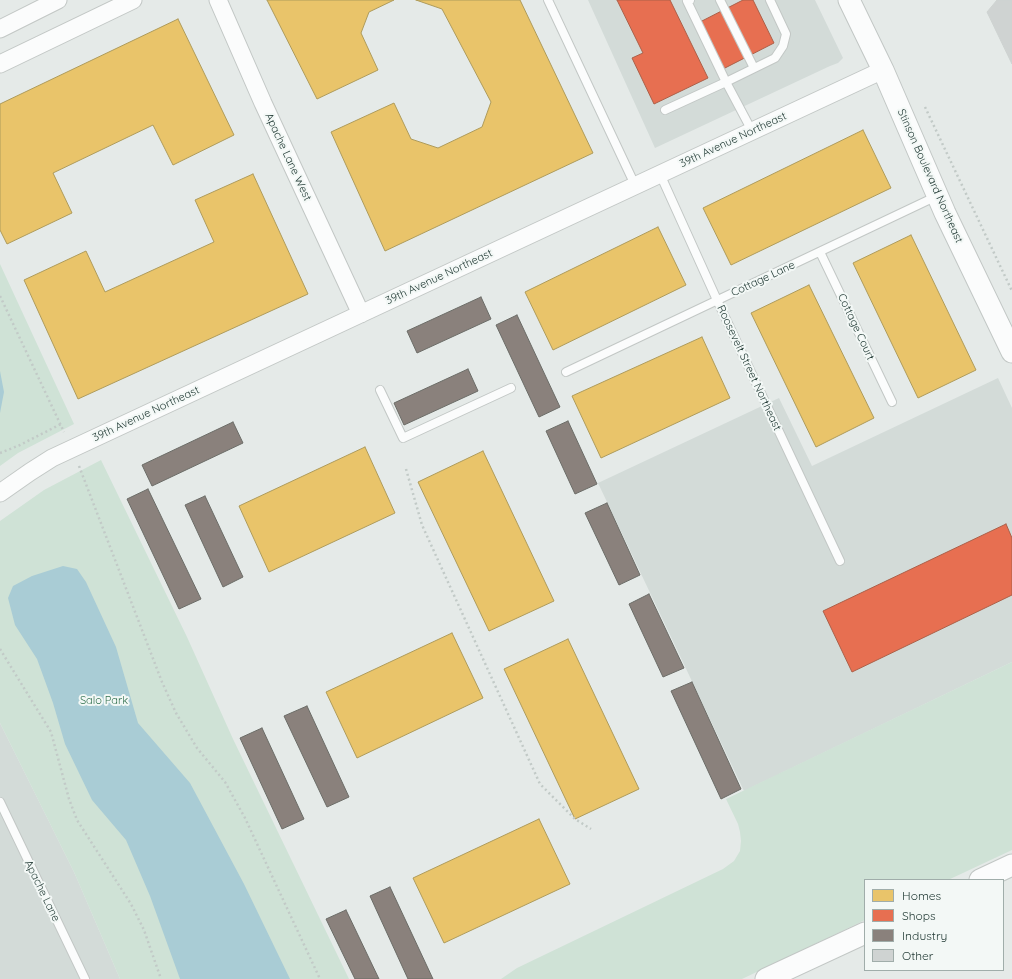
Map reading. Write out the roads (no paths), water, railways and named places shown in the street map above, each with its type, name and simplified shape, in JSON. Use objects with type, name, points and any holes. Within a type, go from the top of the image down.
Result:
[{"type":"street","points":[[0,29],[58,0]]},
{"type":"street","points":[[0,64],[133,0]]},
{"type":"street","name":"Apache Lane West","points":[[218,0],[263,103],[361,314]]},
{"type":"street","name":"Stinson Boulevard Northeast","points":[[849,0],[883,70],[938,196],[1012,352]]},
{"type":"street","name":"39th Avenue Northeast","points":[[0,493],[41,465],[72,449],[883,70]]},
{"type":"street","points":[[982,879],[1012,865]]},
{"type":"street","points":[[766,979],[864,933]]},
{"type":"lane","points":[[548,0],[635,185]]},
{"type":"lane","points":[[690,0],[687,1],[726,82],[752,131]]},
{"type":"lane","points":[[720,0],[754,68]]},
{"type":"lane","points":[[665,110],[775,58],[783,46],[786,34],[770,0]]},
{"type":"lane","name":"Roosevelt Street Northeast","points":[[660,174],[717,300],[840,561]]},
{"type":"lane","name":"Cottage Lane","points":[[566,372],[938,196]]},
{"type":"lane","name":"Cottage Court","points":[[820,252],[892,402]]},
{"type":"lane","points":[[380,390],[402,438],[511,388]]},
{"type":"lane","name":"Apache Lane","points":[[0,802],[85,979]]},
{"type":"water","points":[[0,371],[4,392],[0,413]]},
{"type":"water","points":[[63,566],[77,569],[86,582],[116,647],[138,723],[190,783],[244,884],[290,979],[180,979],[150,896],[126,840],[92,800],[65,744],[53,703],[37,659],[15,625],[8,598],[13,586],[32,576]]},
{"type":"park label","name":"Salo Park","points":[[104,701]]}]
